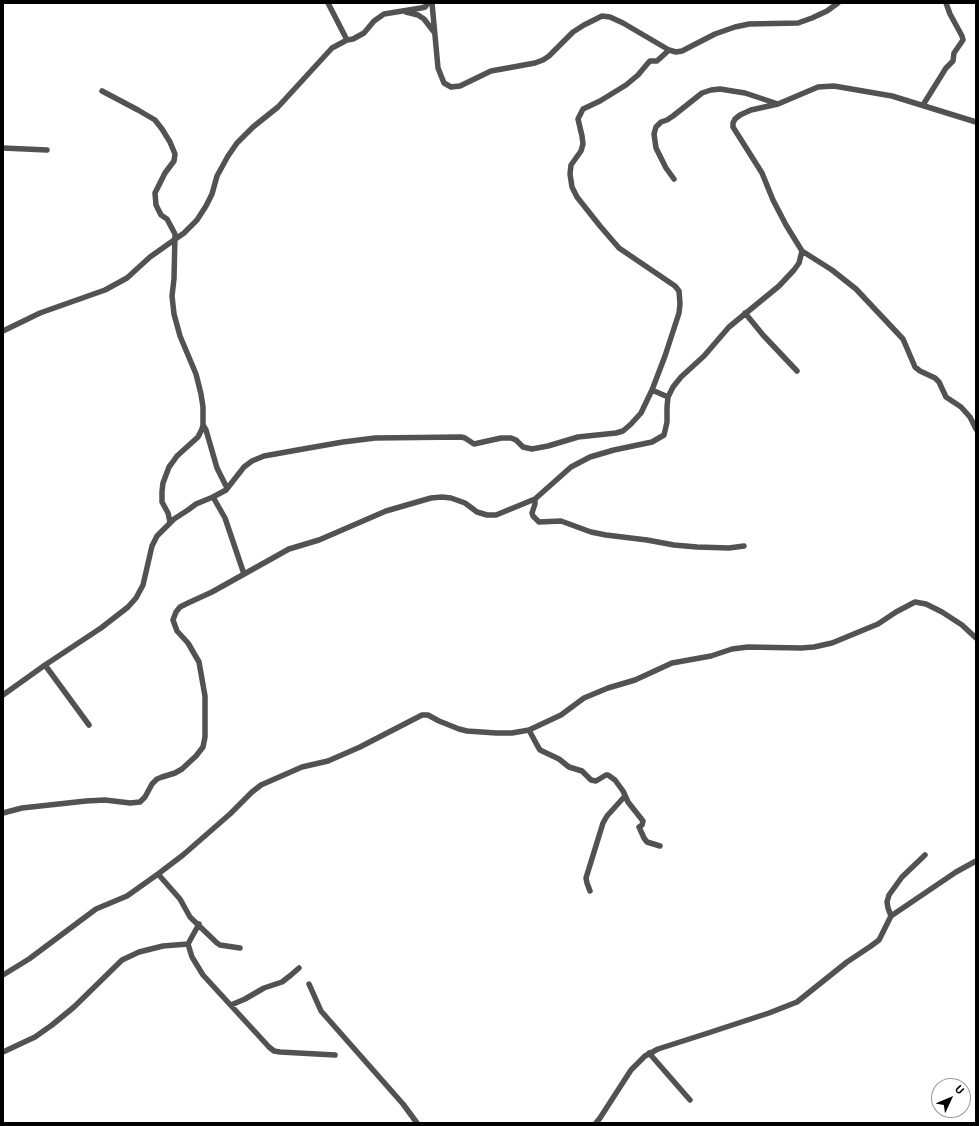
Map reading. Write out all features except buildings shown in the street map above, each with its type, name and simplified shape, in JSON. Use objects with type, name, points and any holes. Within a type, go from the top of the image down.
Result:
[{"type":"street","points":[[328,3],[347,40]]},
{"type":"street","points":[[3,330],[40,313],[92,296],[127,278],[150,258],[184,233],[197,220],[212,194],[217,176],[237,143],[253,127],[278,107],[332,48],[364,33],[374,21],[384,14],[422,8],[428,3]]},
{"type":"street","points":[[432,3],[438,68],[444,83],[451,87],[460,86],[491,71],[535,63],[542,60],[549,56],[573,32],[584,24],[602,16],[610,17],[623,23],[668,50],[676,52],[682,51],[715,34],[735,27],[750,24],[798,23],[827,11],[838,3]]},
{"type":"street","points":[[923,105],[946,68],[953,60],[954,53],[962,40],[962,36],[946,3]]},
{"type":"street","points":[[400,12],[418,15],[424,19],[434,32]]},
{"type":"street","points":[[3,695],[101,628],[136,598],[143,585],[152,546],[157,536],[170,522],[196,504],[213,497],[228,488],[244,467],[252,461],[264,456],[375,438],[461,437],[474,444],[501,438],[511,438],[516,440],[523,447],[532,449],[578,437],[616,433],[627,428],[641,413],[652,390],[665,356],[679,313],[679,291],[675,286],[619,248],[577,197],[572,187],[570,174],[571,165],[581,151],[583,144],[578,119],[584,109],[626,85],[638,75],[648,63],[657,61],[668,50]]},
{"type":"street","points":[[976,122],[892,96],[834,86],[818,87],[778,104],[740,114],[733,123],[734,128],[762,173],[773,200],[802,251],[832,270],[856,289],[903,339],[915,366],[920,372],[935,378],[939,382],[946,397],[961,407],[970,417],[976,428]]},
{"type":"street","points":[[674,179],[666,168],[656,148],[654,134],[656,127],[660,122],[673,116],[702,93],[711,90],[720,89],[745,93],[778,104]]},
{"type":"street","points":[[102,91],[155,120],[170,142],[175,154],[174,161],[165,173],[156,193],[156,205],[161,215],[167,219],[175,234],[172,296],[174,314],[180,336],[196,374],[203,407],[203,425],[198,437],[169,467],[163,483],[162,502],[168,513],[170,522]]},
{"type":"street","points":[[3,148],[47,150]]},
{"type":"street","points":[[3,813],[22,808],[105,800],[130,803],[140,802],[145,798],[152,784],[157,779],[176,773],[196,756],[203,747],[205,738],[204,696],[199,662],[188,643],[177,631],[173,620],[180,607],[212,592],[289,549],[319,540],[386,511],[442,496],[465,503],[477,512],[487,515],[496,515],[535,499],[570,467],[614,450],[652,442],[664,435],[667,422],[668,397],[673,387],[681,377],[704,356],[729,326],[779,286],[799,263],[802,251]]},
{"type":"street","points":[[745,313],[796,371]]},
{"type":"street","points":[[652,390],[668,397]]},
{"type":"street","points":[[203,425],[206,430],[217,468],[228,488]]},
{"type":"street","points":[[213,497],[225,518],[244,574]]},
{"type":"street","points":[[535,499],[532,513],[539,522],[561,521],[591,532],[674,545],[723,548],[744,546]]},
{"type":"street","points":[[3,975],[35,955],[96,909],[126,896],[158,874],[183,855],[261,785],[302,767],[328,761],[360,747],[422,715],[428,715],[459,729],[482,732],[512,733],[529,730],[561,715],[584,698],[608,688],[635,680],[672,663],[711,656],[732,649],[748,646],[801,648],[832,643],[878,624],[912,602],[926,604],[942,612],[962,625],[976,638]]},
{"type":"street","points":[[45,665],[89,725]]},
{"type":"street","points":[[529,730],[540,750],[569,767],[582,771],[594,782],[608,775],[619,786],[643,821],[642,825],[639,827],[644,838],[648,842],[660,846]]},
{"type":"street","points":[[590,891],[586,878],[603,824],[607,816],[625,796]]},
{"type":"street","points":[[891,916],[887,902],[889,895],[902,877],[925,855]]},
{"type":"street","points":[[596,1123],[630,1070],[649,1053],[769,1013],[797,1002],[847,962],[879,940],[891,916],[956,872],[976,861]]},
{"type":"street","points":[[158,874],[180,899],[188,914],[217,943],[220,945],[240,948]]},
{"type":"street","points":[[199,924],[188,944],[192,957],[204,975],[264,1042],[274,1051],[335,1055]]},
{"type":"street","points":[[3,1052],[35,1037],[74,1007],[122,960],[139,952],[157,947],[188,944]]},
{"type":"street","points":[[231,1005],[264,988],[282,982],[300,968]]},
{"type":"street","points":[[309,984],[321,1011],[403,1104],[417,1123]]},
{"type":"street","points":[[649,1053],[690,1100]]}]
